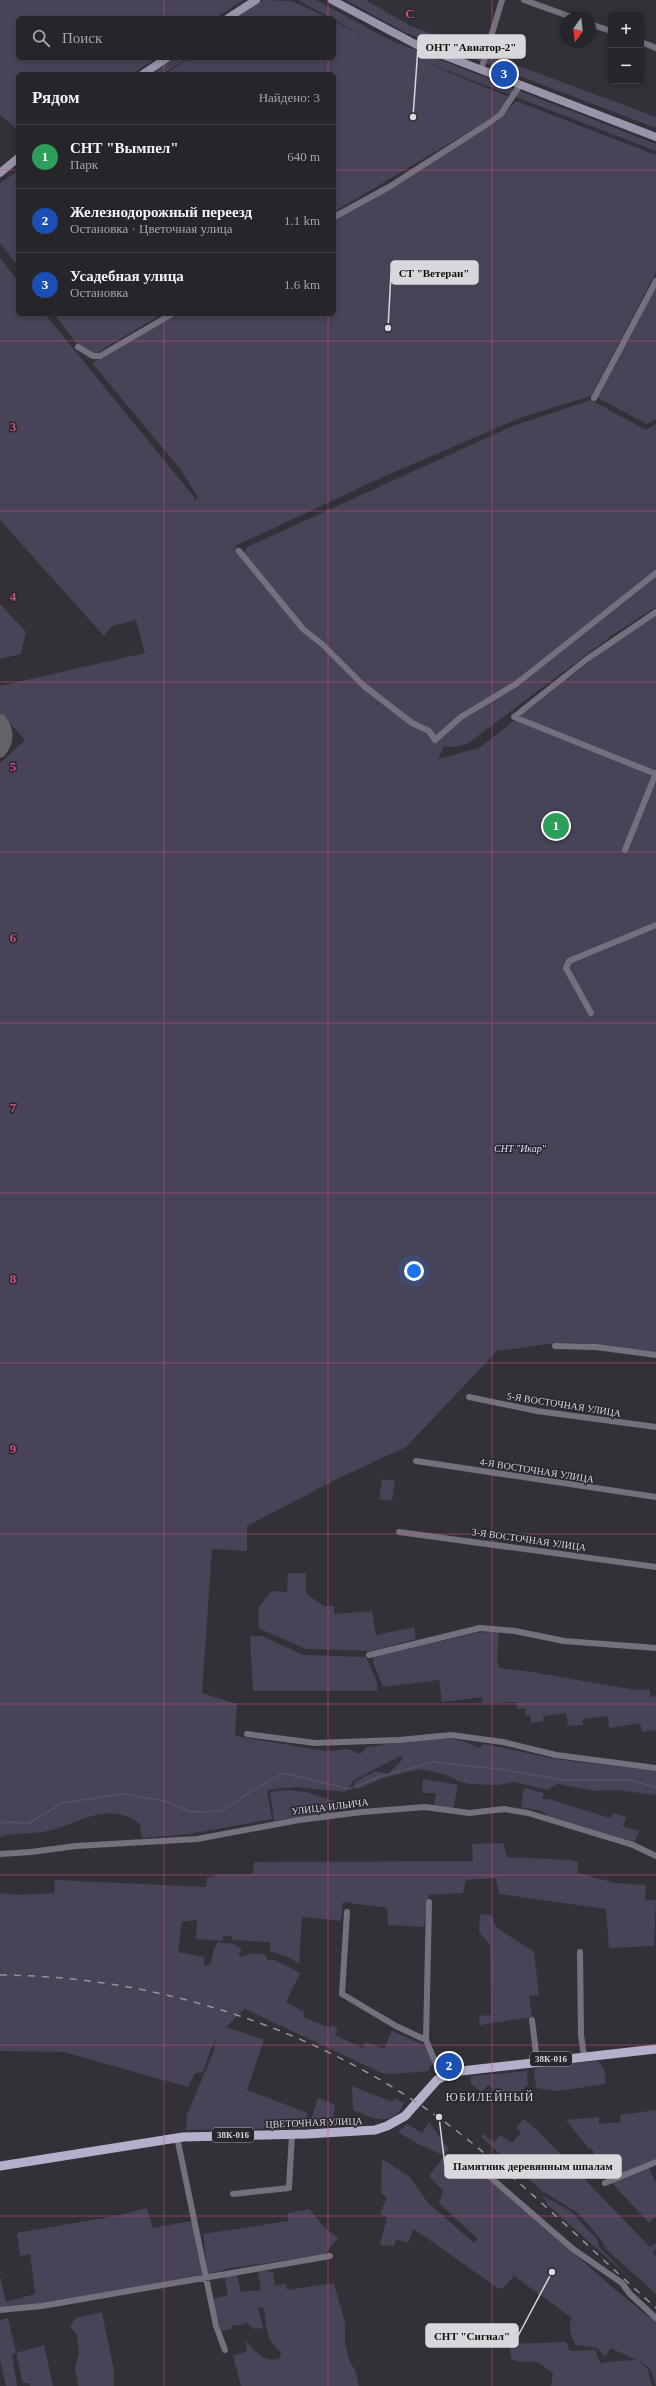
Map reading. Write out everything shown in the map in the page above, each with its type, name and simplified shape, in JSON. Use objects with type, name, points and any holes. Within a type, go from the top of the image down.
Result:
[{"type":"main road","name":"38К-016","points":[[441,2076],[463,2070],[656,2049]]},
{"type":"main road","name":"ЦВЕТОЧНАЯ УЛИЦА","points":[[0,2166],[177,2137],[357,2132],[384,2128],[405,2116],[441,2076]]},
{"type":"street","points":[[231,16],[256,0]]},
{"type":"street","points":[[332,0],[404,39],[656,137]]},
{"type":"street","points":[[481,70],[502,0]]},
{"type":"street","points":[[524,0],[560,13]]},
{"type":"street","points":[[596,26],[608,30]]},
{"type":"street","points":[[644,43],[656,48]]},
{"type":"street","points":[[146,72],[164,60]]},
{"type":"street","points":[[336,217],[389,187],[492,121],[501,114],[520,85]]},
{"type":"street","points":[[0,173],[16,160]]},
{"type":"street","points":[[594,398],[656,281]]},
{"type":"street","points":[[78,347],[93,356],[100,356],[169,316]]},
{"type":"street","points":[[239,551],[303,629],[322,644],[364,686],[406,719],[429,731],[435,740],[461,717],[516,684],[656,573]]},
{"type":"street","points":[[624,850],[656,773],[514,716],[587,659],[656,612]]},
{"type":"street","points":[[591,1013],[566,968],[569,961],[656,925]]},
{"type":"street","points":[[555,1346],[596,1347],[656,1356]]},
{"type":"street","name":"5-Я ВОСТОЧНАЯ УЛИЦА","points":[[468,1397],[537,1411],[656,1427]]},
{"type":"street","name":"4-Я ВОСТОЧНАЯ УЛИЦА","points":[[416,1461],[656,1498]]},
{"type":"street","name":"3-Я ВОСТОЧНАЯ УЛИЦА","points":[[400,1532],[656,1567]]},
{"type":"street","points":[[369,1655],[480,1628],[515,1631],[564,1641],[656,1648]]},
{"type":"street","points":[[247,1734],[315,1743],[399,1740],[451,1735],[503,1742],[556,1755],[656,1768]]},
{"type":"street","name":"УЛИЦА ИЛЬИЧА","points":[[0,1854],[31,1852],[76,1846],[197,1839],[299,1820],[362,1812],[425,1807],[469,1813],[504,1809],[528,1812],[633,1846],[656,1856]]},
{"type":"street","points":[[429,1902],[426,2040],[441,2076]]},
{"type":"street","points":[[347,1912],[342,1994],[396,2026],[426,2040]]},
{"type":"street","points":[[580,1952],[581,2035],[584,2056]]},
{"type":"street","points":[[532,2020],[537,2061]]},
{"type":"street","points":[[233,2194],[289,2188],[292,2134]]},
{"type":"street","points":[[177,2137],[216,2326],[225,2350]]},
{"type":"street","points":[[605,2183],[656,2162]]},
{"type":"street","points":[[475,2164],[574,2249],[622,2283],[630,2294],[656,2318]]},
{"type":"street","points":[[0,2310],[42,2306],[330,2256]]},
{"type":"green space","points":[[0,0],[243,0],[219,16],[16,16],[16,60],[153,60],[135,72],[16,72],[16,128],[0,115]]},
{"type":"green space","points":[[263,0],[292,1],[324,16],[239,16]]},
{"type":"green space","points":[[298,0],[316,0],[390,40],[656,144],[656,151],[412,57],[509,97],[499,112],[487,121],[336,211],[336,72],[168,72],[186,60],[336,60],[336,22],[370,39],[336,21],[336,16],[328,16]]},
{"type":"green space","points":[[346,0],[366,0],[411,26],[656,117],[656,128],[404,32]]},
{"type":"green space","points":[[172,60],[184,60],[166,72],[154,72]]},
{"type":"green space","name":"СНТ \"Икар\"","points":[[516,101],[656,155],[656,272],[591,396],[522,417],[385,476],[235,546],[244,553],[247,547],[513,426],[591,400],[646,430],[656,424],[656,607],[614,634],[467,744],[453,747],[444,746],[438,759],[479,748],[621,637],[656,615],[656,1357],[620,1348],[584,1343],[551,1344],[498,1350],[406,1447],[341,1477],[247,1526],[247,1551],[212,1549],[202,1693],[237,1704],[235,1736],[326,1751],[348,1749],[360,1754],[367,1747],[425,1739],[453,1739],[466,1742],[478,1748],[484,1744],[562,1760],[656,1771],[656,1795],[617,1790],[595,1791],[558,1784],[547,1790],[514,1782],[498,1785],[470,1784],[460,1782],[447,1775],[420,1769],[383,1778],[358,1789],[354,1787],[355,1782],[375,1771],[388,1774],[403,1759],[400,1756],[354,1780],[346,1792],[296,1787],[267,1790],[272,1819],[189,1834],[142,1838],[140,1824],[128,1817],[107,1813],[85,1818],[52,1830],[5,1835],[0,1838],[0,763],[25,740],[0,712],[0,686],[145,653],[136,620],[112,626],[104,636],[0,520],[0,258],[16,278],[16,316],[47,316],[194,497],[194,501],[198,498],[181,470],[92,363],[171,316],[336,316],[336,218],[497,122]]},
{"type":"green space","points":[[16,172],[16,263],[0,243],[0,183]]},
{"type":"green space","points":[[656,283],[656,419],[647,424],[596,397]]},
{"type":"green space","points":[[56,316],[159,316],[88,358]]},
{"type":"green space","points":[[0,604],[26,632],[21,654],[0,659]]},
{"type":"green space","points":[[382,1479],[395,1481],[392,1501],[379,1499]]},
{"type":"green space","points":[[288,1573],[306,1573],[306,1594],[324,1606],[334,1606],[334,1614],[372,1611],[376,1635],[414,1627],[416,1639],[370,1651],[306,1649],[258,1628],[259,1607],[271,1591],[287,1592]]},
{"type":"green space","points":[[499,1631],[497,1662],[499,1668],[636,1690],[649,1689],[651,1697],[656,1696],[656,1730],[642,1732],[640,1723],[609,1728],[608,1716],[583,1719],[583,1725],[568,1726],[566,1713],[543,1716],[544,1721],[531,1723],[530,1715],[526,1716],[525,1708],[517,1709],[516,1702],[483,1703],[482,1697],[442,1702],[439,1680],[383,1687],[373,1663],[374,1656],[477,1633]]},
{"type":"green space","points":[[250,1636],[262,1636],[303,1655],[366,1657],[377,1682],[377,1691],[253,1691]]},
{"type":"green space","points":[[423,1779],[458,1785],[453,1809],[434,1806],[436,1793],[422,1793]]},
{"type":"green space","points":[[524,1788],[544,1793],[542,1799],[549,1799],[610,1818],[613,1813],[626,1817],[623,1826],[639,1831],[634,1843],[547,1816],[542,1811],[521,1807]]},
{"type":"green space","points":[[287,1790],[306,1792],[334,1801],[335,1812],[274,1821],[270,1792]]},
{"type":"green space","points":[[503,1843],[507,1857],[569,1860],[578,1862],[578,1873],[615,1883],[646,1885],[645,1900],[656,1900],[654,1946],[609,1948],[606,1909],[499,1894],[496,1878],[466,1880],[463,1893],[429,1895],[424,1927],[388,1925],[387,1908],[343,1902],[341,1921],[302,1917],[299,1964],[290,1958],[270,1951],[270,1942],[232,1940],[232,1936],[223,1936],[223,1941],[196,1939],[197,1920],[182,1922],[178,1952],[204,1957],[204,1966],[211,1964],[214,1949],[218,1942],[234,1944],[242,1949],[238,1955],[241,1957],[254,1954],[264,1955],[267,1956],[266,1960],[275,1960],[300,1973],[286,2002],[304,2012],[303,2017],[330,2028],[331,2025],[338,2028],[335,2035],[362,2048],[366,2042],[384,2049],[392,2031],[428,2047],[433,2062],[428,2071],[394,2074],[392,2072],[390,2074],[384,2074],[245,2009],[226,2027],[264,2040],[247,2090],[308,2113],[304,2128],[186,2130],[187,2115],[214,2050],[216,2040],[212,2046],[203,2072],[195,2073],[188,2087],[64,2052],[0,2051],[0,1893],[15,1895],[54,1893],[55,1880],[206,1887],[207,1878],[220,1874],[253,1874],[254,1862],[473,1861],[472,1844]]},
{"type":"green space","points":[[480,1914],[491,1915],[496,1927],[534,1952],[539,1995],[529,1996],[532,2017],[480,2025],[479,2016],[491,2015],[490,1945],[479,1932]]},
{"type":"green space","points":[[598,2061],[604,2069],[606,2084],[557,2091],[536,2088],[534,2071],[536,2067]]},
{"type":"green space","points":[[527,2071],[528,2085],[508,2101],[488,2085],[481,2092],[471,2084],[471,2076]]},
{"type":"green space","points":[[352,2086],[392,2102],[394,2098],[404,2103],[394,2116],[388,2119],[368,2116],[353,2110]]},
{"type":"green space","points":[[318,2098],[335,2105],[333,2117],[347,2118],[347,2126],[308,2128]]},
{"type":"green space","points":[[656,2110],[656,2159],[606,2180],[597,2166],[592,2148],[589,2149],[566,2120],[599,2117],[599,2124],[621,2122],[620,2115]]},
{"type":"green space","points":[[524,2119],[536,2129],[650,2247],[656,2243],[656,2249],[653,2252],[656,2257],[656,2294],[606,2249],[601,2239],[578,2213],[542,2191],[481,2137],[483,2134],[494,2142],[500,2135],[512,2143],[521,2132],[516,2128]]},
{"type":"green space","points":[[429,2122],[449,2150],[443,2155],[416,2143],[398,2132],[407,2124],[422,2133]]},
{"type":"green space","points":[[444,2156],[470,2166],[476,2166],[612,2287],[650,2318],[652,2316],[656,2320],[656,2386],[649,2368],[639,2361],[611,2348],[605,2357],[598,2348],[576,2345],[570,2332],[572,2318],[514,2276],[504,2287],[499,2289],[414,2229],[408,2243],[396,2239],[394,2246],[380,2245],[387,2217],[380,2214],[387,2197],[381,2193],[382,2159],[409,2176],[428,2203],[474,2243],[478,2239],[439,2203],[443,2191],[429,2176]]},
{"type":"green space","points":[[649,2167],[656,2183],[656,2216],[649,2223],[612,2183]]},
{"type":"green space","points":[[543,2196],[569,2210],[597,2239],[599,2247],[633,2281],[548,2205]]},
{"type":"green space","points":[[147,2208],[153,2228],[192,2221],[203,2276],[0,2312],[0,2276],[6,2302],[35,2294],[30,2254],[20,2256],[17,2233],[116,2216]]},
{"type":"green space","points":[[309,2209],[324,2227],[338,2238],[324,2255],[231,2268],[208,2274],[203,2234],[288,2221],[288,2213]]},
{"type":"green space","points":[[258,2270],[273,2272],[275,2285],[286,2284],[287,2290],[334,2283],[345,2323],[345,2343],[349,2360],[356,2372],[359,2386],[241,2386],[233,2356],[247,2351],[246,2341],[257,2353],[265,2358],[280,2358],[281,2352],[272,2343],[270,2338],[266,2326],[264,2308],[258,2307],[263,2328],[254,2329],[246,2322],[242,2325],[234,2325],[230,2330],[221,2331],[213,2299],[228,2295],[224,2274],[237,2274],[241,2292],[261,2290]]},
{"type":"green space","points":[[102,2312],[114,2371],[114,2386],[78,2386],[75,2368],[79,2352],[77,2335],[70,2326],[76,2318]]},
{"type":"green space","points":[[8,2318],[16,2353],[12,2355],[17,2386],[6,2386],[0,2359],[0,2320]]},
{"type":"green space","points":[[566,2342],[570,2351],[595,2350],[601,2364],[607,2362],[637,2360],[648,2369],[652,2386],[551,2386],[553,2373],[542,2364],[537,2362],[517,2361],[511,2358],[510,2344]]},
{"type":"green space","points":[[44,2345],[53,2386],[30,2386],[29,2383],[23,2383],[16,2353]]},
{"type":"waterway","points":[[0,1821],[3,1823],[14,1822],[28,1824],[62,1803],[123,1794],[164,1801],[191,1812],[222,1811],[245,1795],[283,1773],[349,1789],[382,1776],[433,1762],[499,1769],[564,1780],[628,1780],[656,1787]]},
{"type":"taxiway","points":[[0,720],[6,732],[6,739],[0,751]]},
{"type":"railway","points":[[0,1975],[63,1978],[127,1987],[189,2001],[250,2020],[310,2044],[367,2072],[421,2105],[472,2143],[542,2204],[656,2308]]},
{"type":"place","name":"Усадебная улица","points":[[504,74]]},
{"type":"place","name":"ОНТ \"Авиатор-2\"","points":[[413,117]]},
{"type":"place","name":"СТ \"Ветеран\"","points":[[388,328]]},
{"type":"place","name":"СНТ \"Вымпел\"","points":[[556,826]]},
{"type":"place","name":"Железнодорожный переезд","points":[[449,2066]]},
{"type":"place","name":"Памятник деревянным шпалам","points":[[439,2117]]},
{"type":"place","name":"СНТ \"Сигнал\"","points":[[552,2272]]},
{"type":"district","name":"ЮБИЛЕЙНЫЙ","points":[[490,2097]]}]
